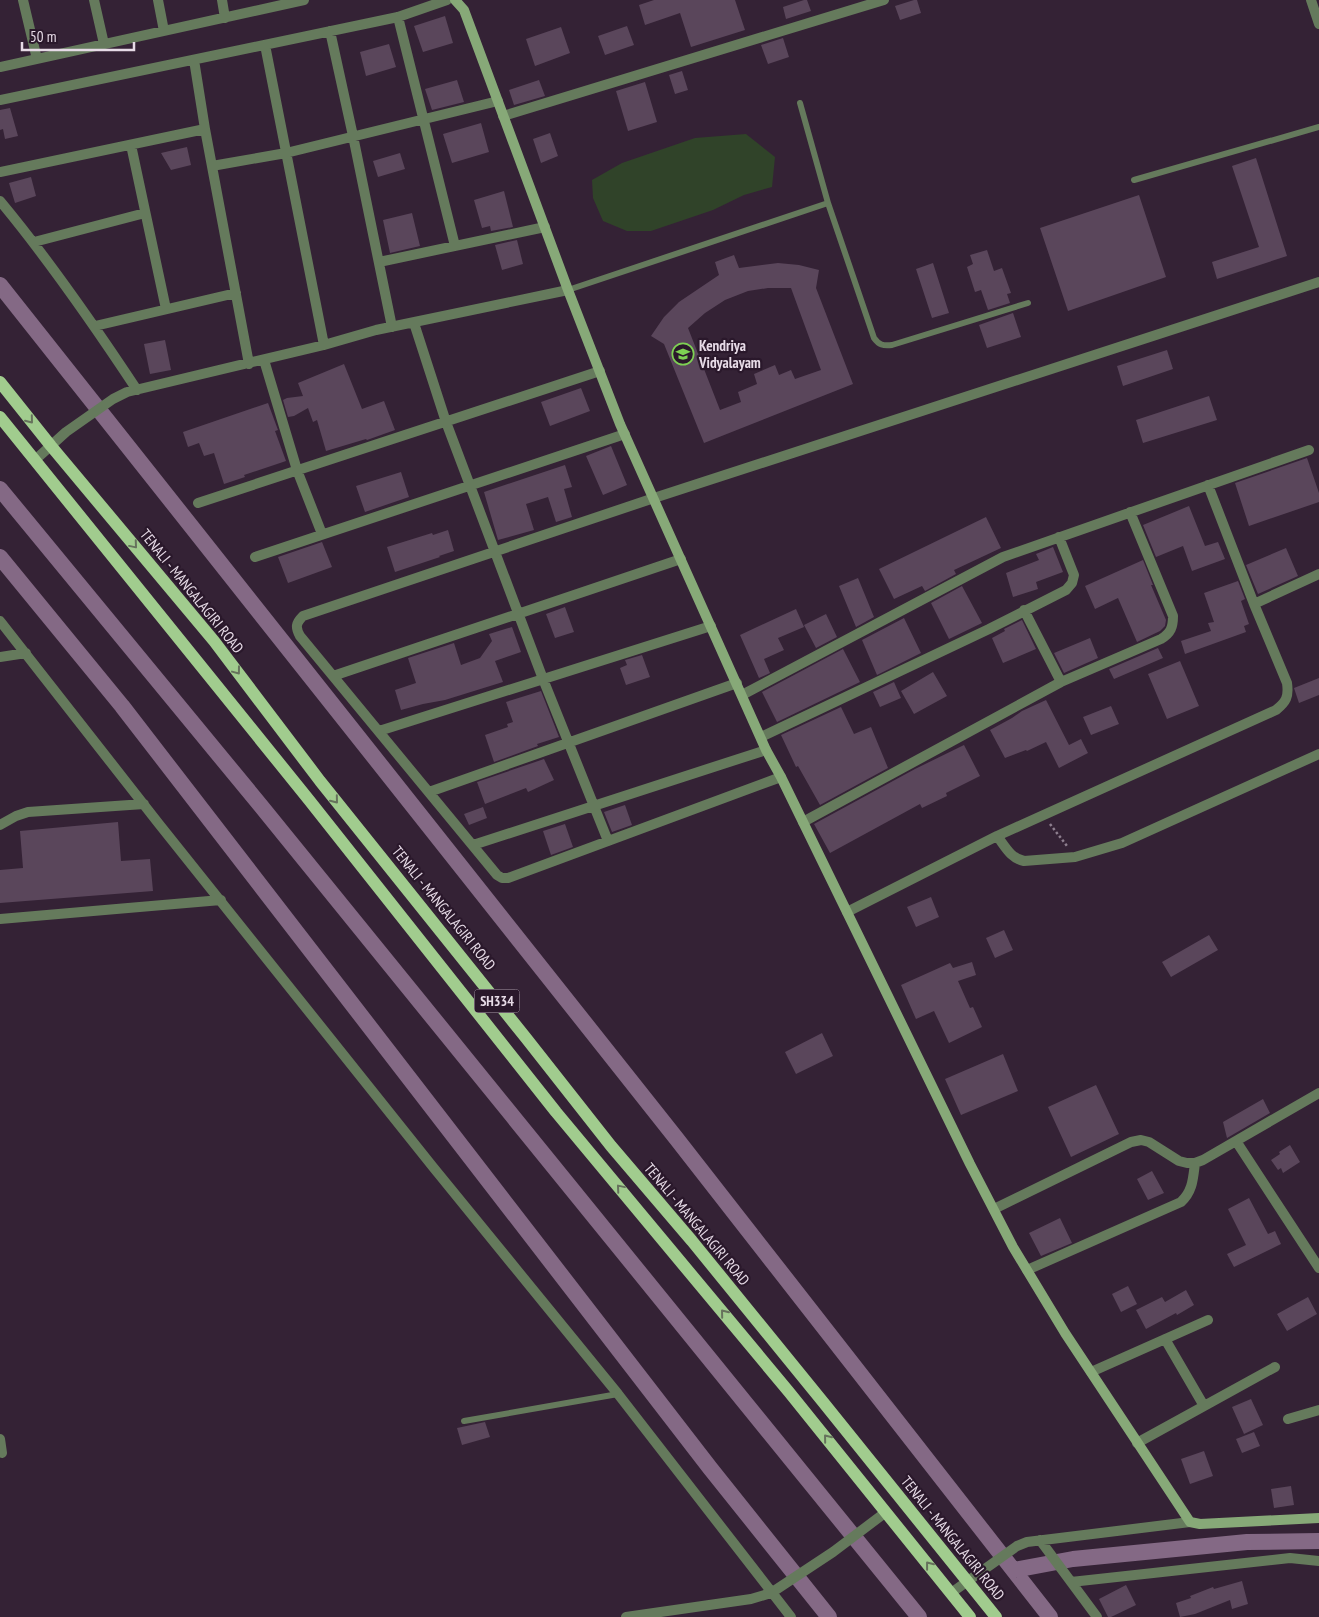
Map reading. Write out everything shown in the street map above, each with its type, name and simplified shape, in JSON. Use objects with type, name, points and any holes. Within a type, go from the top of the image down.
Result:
[{"type":"main road","points":[[456,0],[465,5],[503,116],[568,290],[625,434],[766,750],[781,777],[970,1164],[1027,1270],[1091,1372],[1190,1522],[1200,1524],[1319,1518]]},
{"type":"main road","name":"TENALI - MANGALAGIRI ROAD","points":[[0,382],[214,641],[320,781],[611,1146],[692,1241],[996,1617]]},
{"type":"main road","name":"SH334","points":[[0,417],[290,777],[556,1112],[730,1321],[970,1617]]},
{"type":"street","points":[[23,0],[37,59]]},
{"type":"street","points":[[94,0],[104,44]]},
{"type":"street","points":[[158,0],[164,31]]},
{"type":"street","points":[[222,0],[225,18]]},
{"type":"street","points":[[0,100],[398,17],[447,0]]},
{"type":"street","points":[[503,116],[884,0]]},
{"type":"street","points":[[1311,0],[1319,23]]},
{"type":"street","points":[[0,68],[299,1]]},
{"type":"street","points":[[398,17],[455,246]]},
{"type":"street","points":[[330,31],[392,327]]},
{"type":"street","points":[[265,45],[324,345]]},
{"type":"street","points":[[194,60],[249,364]]},
{"type":"street","points":[[212,166],[286,153],[498,101]]},
{"type":"street","points":[[0,172],[205,129]]},
{"type":"street","points":[[131,145],[166,309]]},
{"type":"street","points":[[0,201],[34,242],[95,326],[138,390]]},
{"type":"street","points":[[34,242],[146,213]]},
{"type":"street","points":[[379,262],[545,227]]},
{"type":"street","points":[[781,777],[508,878],[502,878],[497,875],[333,676],[296,629],[297,622],[302,616],[495,550],[1319,282]]},
{"type":"street","points":[[34,460],[66,432],[122,394],[392,327],[568,290]]},
{"type":"street","points":[[95,326],[236,293]]},
{"type":"street","points":[[414,322],[446,422],[608,841]]},
{"type":"street","points":[[264,360],[297,470],[322,534]]},
{"type":"street","points":[[198,503],[600,371]]},
{"type":"street","points":[[255,557],[625,434]]},
{"type":"street","points":[[742,695],[1003,557],[1309,450]]},
{"type":"street","points":[[847,912],[997,836],[1276,710],[1285,703],[1288,694],[1287,683],[1208,485]]},
{"type":"street","points":[[803,822],[1061,682],[1169,634],[1173,624],[1173,616],[1130,512]]},
{"type":"street","points":[[761,737],[989,629],[1066,590],[1072,583],[1074,575],[1059,537]]},
{"type":"street","points":[[333,676],[681,559]]},
{"type":"street","points":[[1254,604],[1319,574]]},
{"type":"street","points":[[1024,610],[1061,682]]},
{"type":"street","points":[[0,621],[433,1167],[618,1394],[791,1617]]},
{"type":"street","points":[[379,732],[711,626]]},
{"type":"street","points":[[0,657],[26,653]]},
{"type":"street","points":[[428,792],[737,683]]},
{"type":"street","points":[[473,845],[766,750]]},
{"type":"street","points":[[997,836],[1012,856],[1018,860],[1075,857],[1122,843],[1319,754]]},
{"type":"street","points":[[0,826],[16,816],[28,812],[144,804]]},
{"type":"street","points":[[0,919],[221,900]]},
{"type":"street","points":[[994,1210],[1131,1142],[1141,1140],[1148,1142],[1179,1161],[1194,1164],[1319,1093]]},
{"type":"street","points":[[1236,1140],[1319,1268]]},
{"type":"street","points":[[1027,1270],[1182,1202],[1188,1196],[1191,1188],[1194,1164]]},
{"type":"street","points":[[1091,1372],[1208,1320]]},
{"type":"street","points":[[1165,1339],[1204,1406]]},
{"type":"street","points":[[1137,1443],[1275,1367]]},
{"type":"street","points":[[1288,1419],[1319,1410]]},
{"type":"street","points":[[0,1439],[2,1453]]},
{"type":"street","points":[[626,1617],[750,1599],[771,1593],[832,1552],[886,1512]]},
{"type":"street","points":[[951,1593],[1017,1546],[1026,1542],[1190,1522]]},
{"type":"street","points":[[1040,1540],[1097,1617]]},
{"type":"street","points":[[1071,1582],[1290,1558],[1319,1562]]},
{"type":"lane","points":[[800,103],[828,203],[874,338],[878,343],[884,346],[892,345],[1028,303]]},
{"type":"lane","points":[[1134,180],[1319,127]]},
{"type":"lane","points":[[568,290],[828,203]]},
{"type":"lane","points":[[464,1421],[618,1394]]},
{"type":"path","points":[[1043,815],[1075,857]]},
{"type":"green space","points":[[746,134],[775,157],[772,187],[744,195],[713,210],[651,231],[627,231],[603,221],[593,198],[592,180],[622,163],[695,138]]},
{"type":"building","points":[[654,0],[735,0],[745,30],[691,47],[680,13],[645,25],[639,5]]},
{"type":"building","points":[[807,0],[811,11],[786,19],[783,7]]},
{"type":"building","points":[[917,0],[921,13],[900,20],[895,6]]},
{"type":"building","points":[[445,16],[453,43],[423,52],[414,26]]},
{"type":"building","points":[[627,26],[634,45],[605,55],[598,36]]},
{"type":"building","points":[[561,27],[570,53],[535,66],[526,39]]},
{"type":"building","points":[[783,38],[789,57],[768,64],[761,45]]},
{"type":"building","points":[[389,44],[396,67],[366,76],[360,52]]},
{"type":"building","points":[[682,71],[688,90],[675,94],[669,75]]},
{"type":"building","points":[[457,80],[464,102],[432,110],[425,89]]},
{"type":"building","points":[[539,80],[545,96],[514,105],[509,90]]},
{"type":"building","points":[[645,82],[657,122],[628,131],[616,91]]},
{"type":"building","points":[[10,108],[18,136],[5,139],[3,129],[0,130],[0,110]]},
{"type":"building","points":[[481,123],[489,152],[452,163],[443,134]]},
{"type":"building","points":[[550,133],[558,156],[541,163],[533,139]]},
{"type":"building","points":[[187,147],[191,165],[171,170],[161,153]]},
{"type":"building","points":[[400,153],[405,169],[378,177],[373,161]]},
{"type":"building","points":[[1256,158],[1287,256],[1217,279],[1212,262],[1259,247],[1232,166]]},
{"type":"building","points":[[31,177],[36,196],[15,203],[9,183]]},
{"type":"building","points":[[504,191],[513,227],[491,231],[490,226],[482,228],[474,200]]},
{"type":"building","points":[[1139,195],[1166,277],[1068,311],[1040,228]]},
{"type":"building","points":[[412,213],[420,246],[390,253],[383,220]]},
{"type":"building","points":[[517,240],[523,264],[502,270],[495,245]]},
{"type":"building","points":[[987,250],[994,271],[1002,268],[1011,293],[1007,294],[1010,303],[988,310],[981,290],[975,292],[967,267],[973,264],[970,255]]},
{"type":"building","name":"Kendriya Vidyalayam","points":[[734,255],[739,268],[778,263],[799,265],[819,270],[816,288],[853,384],[704,443],[664,344],[651,336],[664,317],[679,302],[719,275],[715,262]],"holes":[[[768,288],[791,288],[821,370],[795,379],[791,370],[779,375],[775,365],[754,374],[757,384],[738,392],[741,402],[720,410],[688,328],[705,313],[725,300],[748,291]]]},
{"type":"building","points":[[933,263],[949,313],[932,318],[916,269]]},
{"type":"building","points":[[1013,313],[1021,337],[987,348],[979,325]]},
{"type":"building","points":[[165,340],[171,370],[150,374],[144,344]]},
{"type":"building","points":[[1167,350],[1173,369],[1123,386],[1117,366]]},
{"type":"building","points":[[344,364],[362,409],[384,401],[395,430],[326,451],[317,420],[313,422],[308,408],[294,416],[288,417],[283,400],[303,396],[298,383]]},
{"type":"building","points":[[581,388],[590,411],[550,426],[541,402]]},
{"type":"building","points":[[1209,396],[1217,420],[1143,443],[1136,420]]},
{"type":"building","points":[[268,403],[278,430],[275,431],[286,461],[224,484],[214,453],[204,456],[199,443],[188,447],[183,432]]},
{"type":"building","points":[[611,446],[627,485],[603,495],[586,456]]},
{"type":"building","points":[[1307,458],[1319,493],[1319,502],[1249,526],[1235,483]]},
{"type":"building","points":[[565,465],[572,487],[564,489],[572,517],[556,522],[548,497],[526,504],[534,530],[498,540],[484,492]]},
{"type":"building","points":[[401,472],[409,497],[365,512],[356,486]]},
{"type":"building","points":[[1189,506],[1205,546],[1218,542],[1225,559],[1192,571],[1183,546],[1156,557],[1143,525]]},
{"type":"building","points":[[986,517],[1001,548],[954,570],[956,574],[925,591],[922,586],[894,599],[879,569]]},
{"type":"building","points":[[448,530],[454,551],[395,572],[387,547]]},
{"type":"building","points":[[322,542],[332,567],[288,583],[278,557]]},
{"type":"building","points":[[1053,547],[1063,572],[1036,582],[1038,589],[1013,597],[1006,573],[1039,560],[1036,554]]},
{"type":"building","points":[[1286,548],[1298,576],[1258,594],[1246,565]]},
{"type":"building","points":[[1143,560],[1166,620],[1165,626],[1160,631],[1137,642],[1118,598],[1095,609],[1085,586]]},
{"type":"building","points":[[858,578],[874,617],[856,627],[839,586]]},
{"type":"building","points":[[1238,581],[1245,599],[1241,601],[1249,624],[1244,626],[1246,632],[1185,654],[1181,641],[1211,631],[1208,623],[1214,622],[1204,593]]},
{"type":"building","points":[[962,586],[982,623],[949,639],[931,603]]},
{"type":"building","points":[[565,607],[574,632],[555,638],[546,614]]},
{"type":"building","points":[[796,609],[804,627],[778,638],[784,650],[764,659],[770,673],[759,678],[740,635]]},
{"type":"building","points":[[826,614],[837,637],[816,648],[804,625]]},
{"type":"building","points":[[904,618],[921,653],[877,675],[862,640]]},
{"type":"building","points":[[1022,620],[1036,649],[1003,663],[992,638],[1005,631],[1004,629]]},
{"type":"building","points":[[512,627],[521,652],[495,661],[503,682],[445,700],[401,710],[395,690],[416,683],[408,658],[454,643],[461,665],[480,658],[492,641],[489,634]]},
{"type":"building","points":[[1090,638],[1098,658],[1064,673],[1054,653]]},
{"type":"building","points":[[1158,648],[1163,658],[1114,679],[1109,669]]},
{"type":"building","points":[[843,649],[860,682],[777,722],[762,692]]},
{"type":"building","points":[[642,655],[650,677],[626,685],[620,668],[627,665],[625,660]]},
{"type":"building","points":[[1180,661],[1199,706],[1167,719],[1148,674]]},
{"type":"building","points":[[933,672],[947,696],[914,714],[901,691]]},
{"type":"building","points":[[1319,678],[1319,695],[1299,703],[1294,688]]},
{"type":"building","points":[[894,682],[901,698],[880,707],[873,692]]},
{"type":"building","points":[[541,691],[559,737],[494,762],[485,735],[508,727],[507,724],[513,722],[506,702]]},
{"type":"building","points":[[1046,700],[1069,745],[1081,739],[1088,753],[1059,768],[1046,742],[1005,758],[990,730],[1022,711]]},
{"type":"building","points":[[1111,706],[1119,724],[1091,735],[1083,717]]},
{"type":"building","points":[[841,707],[854,734],[871,727],[888,768],[820,805],[798,766],[796,767],[781,735]]},
{"type":"building","points":[[964,745],[980,776],[946,793],[947,796],[922,808],[920,804],[830,853],[814,824],[915,769]]},
{"type":"building","points":[[544,759],[554,780],[528,792],[526,788],[485,804],[477,782]]},
{"type":"building","points":[[625,805],[632,825],[612,832],[604,812]]},
{"type":"building","points":[[483,807],[487,818],[469,825],[464,814]]},
{"type":"building","points":[[118,822],[121,861],[150,859],[153,891],[0,903],[0,870],[23,868],[20,831]]},
{"type":"building","points":[[565,824],[573,847],[551,855],[543,831]]},
{"type":"building","points":[[931,897],[939,917],[916,927],[907,907]]},
{"type":"building","points":[[1004,930],[1013,950],[995,958],[986,938]]},
{"type":"building","points":[[1209,935],[1218,950],[1171,977],[1162,962]]},
{"type":"building","points":[[972,962],[976,975],[958,981],[970,1008],[973,1007],[982,1027],[949,1043],[934,1011],[916,1019],[901,985],[950,963],[953,968]]},
{"type":"building","points":[[822,1033],[833,1056],[796,1074],[785,1052]]},
{"type":"building","points":[[1003,1054],[1018,1091],[961,1115],[945,1079]]},
{"type":"building","points":[[1096,1085],[1119,1134],[1071,1157],[1048,1107]]},
{"type":"building","points":[[1263,1099],[1270,1113],[1227,1138],[1223,1122]]},
{"type":"building","points":[[1290,1145],[1300,1162],[1283,1173],[1281,1168],[1278,1170],[1271,1160]]},
{"type":"building","points":[[1152,1171],[1164,1193],[1148,1200],[1137,1179]]},
{"type":"building","points":[[1249,1198],[1268,1234],[1275,1231],[1281,1244],[1234,1267],[1227,1254],[1246,1245],[1228,1209]]},
{"type":"building","points":[[1060,1218],[1072,1243],[1041,1256],[1029,1233]]},
{"type":"building","points":[[1128,1286],[1137,1304],[1121,1312],[1112,1294]]},
{"type":"building","points":[[1186,1290],[1194,1305],[1146,1329],[1136,1310],[1162,1297],[1165,1302]]},
{"type":"building","points":[[1308,1297],[1317,1314],[1287,1331],[1277,1314]]},
{"type":"building","points":[[1251,1399],[1263,1425],[1244,1434],[1232,1407]]},
{"type":"building","points":[[485,1422],[490,1437],[462,1445],[457,1428]]},
{"type":"building","points":[[1254,1432],[1260,1446],[1242,1453],[1236,1439]]},
{"type":"building","points":[[1204,1451],[1213,1476],[1190,1484],[1181,1459]]},
{"type":"building","points":[[1291,1486],[1294,1505],[1274,1508],[1271,1489]]},
{"type":"building","points":[[1242,1581],[1248,1604],[1232,1609],[1230,1600],[1195,1614],[1180,1617],[1176,1603],[1213,1587],[1214,1589]]},
{"type":"building","points":[[1126,1585],[1136,1605],[1108,1617],[1099,1599]]},
{"type":"waterway","points":[[0,285],[676,1138],[1050,1617]]},
{"type":"waterway","points":[[0,489],[261,806],[919,1617]]},
{"type":"waterway","points":[[0,557],[122,706],[710,1468],[829,1617]]},
{"type":"waterway","points":[[1014,1570],[1073,1559],[1247,1542],[1319,1541]]},
{"type":"place","name":"Kendriya Vidyalayam","points":[[683,354]]}]
